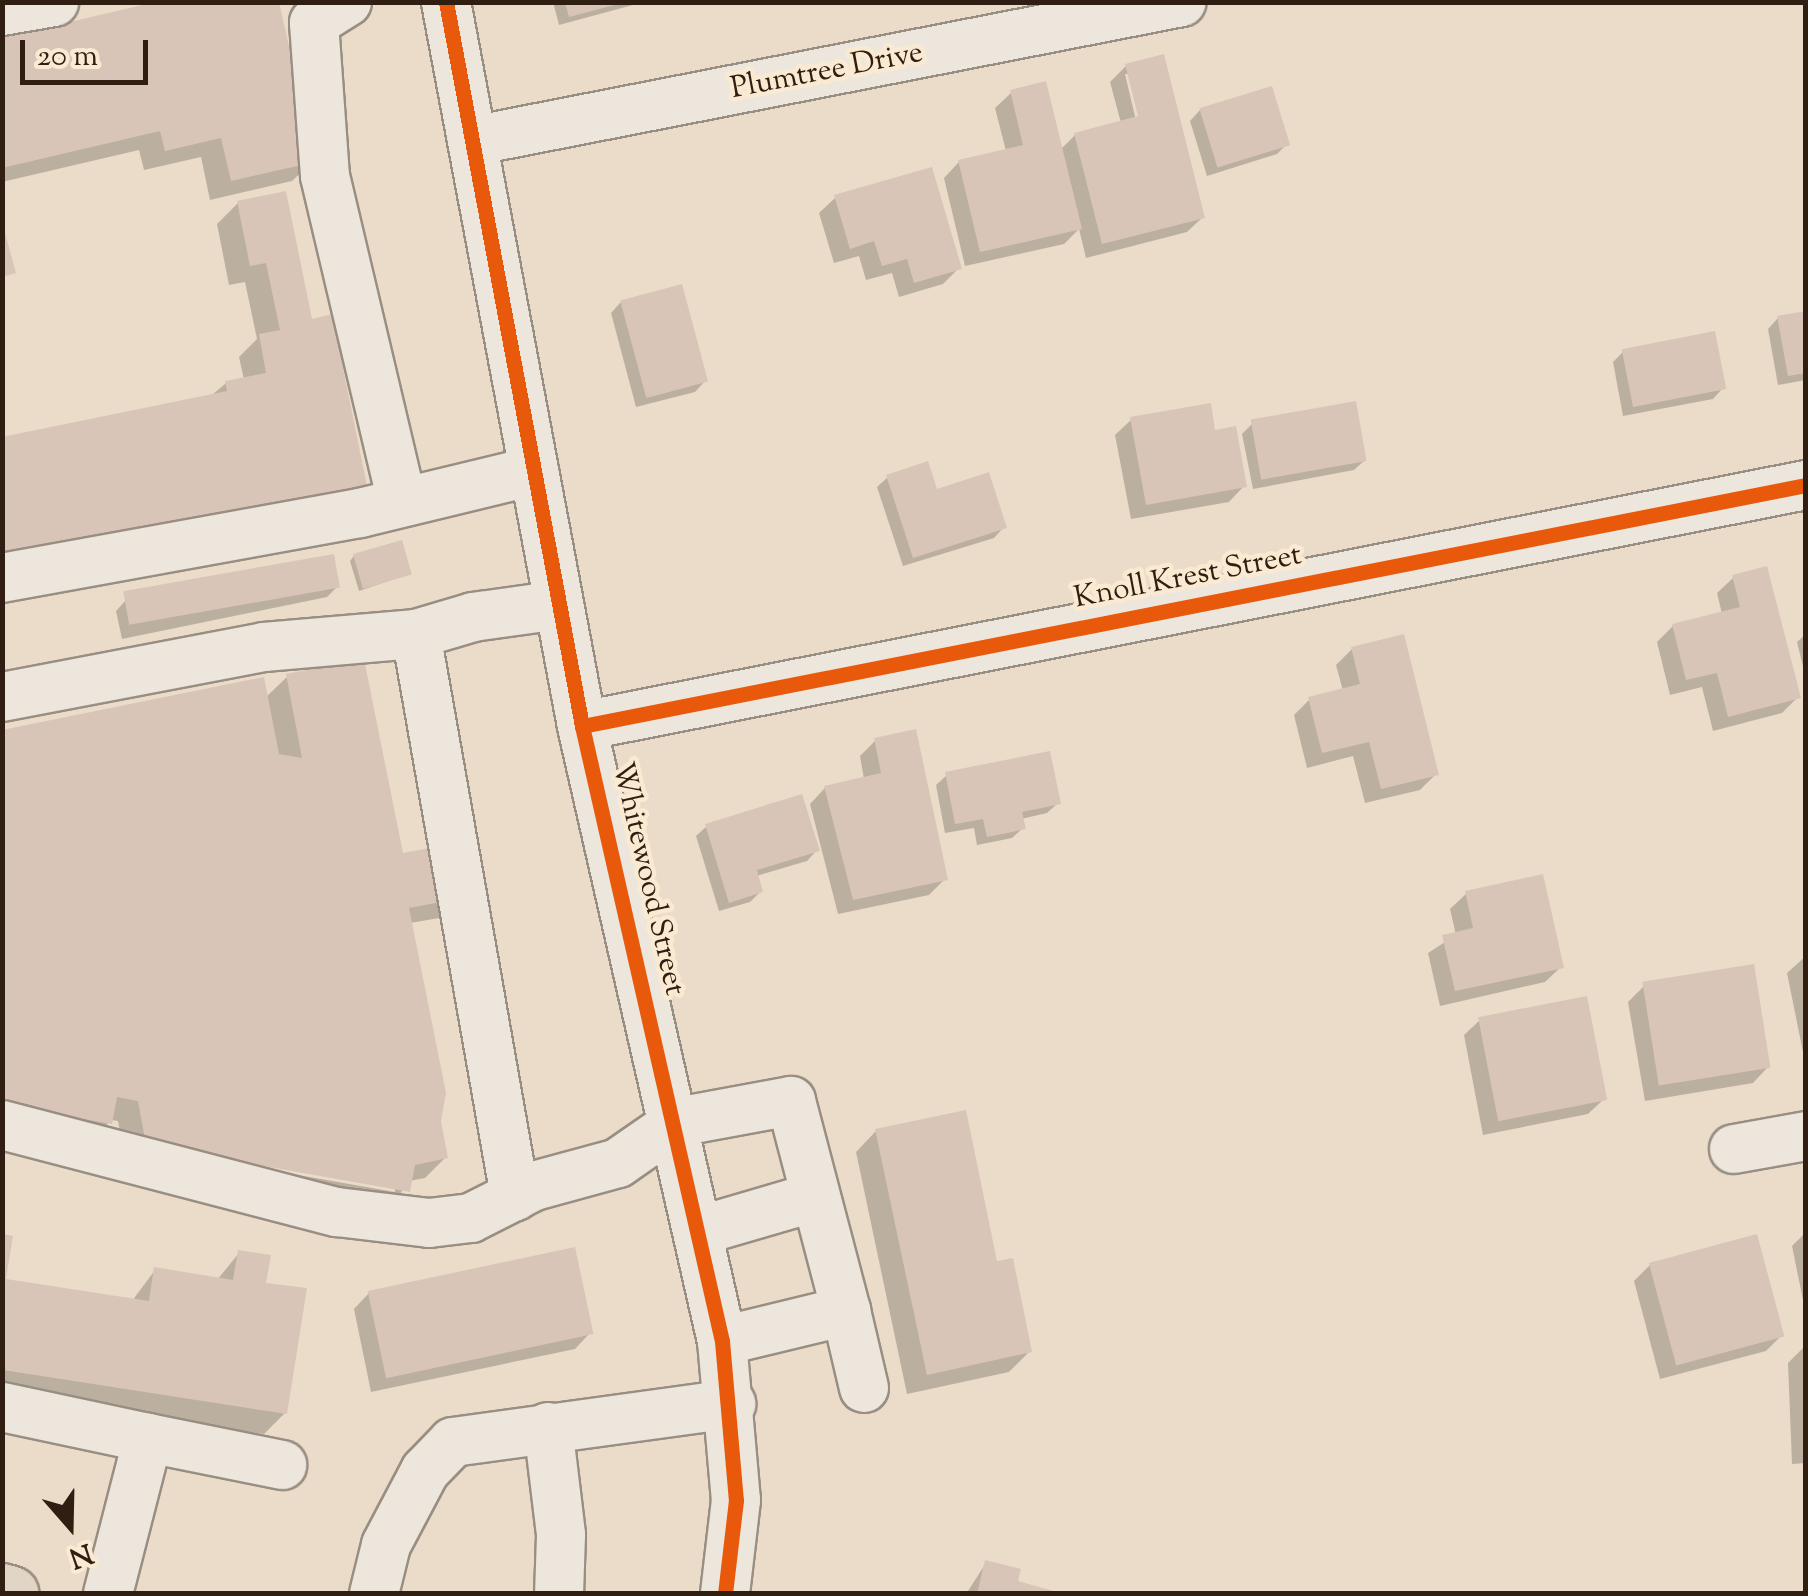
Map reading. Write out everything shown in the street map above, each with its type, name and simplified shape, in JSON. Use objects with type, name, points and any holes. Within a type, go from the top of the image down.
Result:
[{"type":"main road","points":[[2,1591],[11,1594]]},
{"type":"street","points":[[2,11],[54,2]]},
{"type":"street","points":[[347,2],[314,23],[325,176],[402,502]]},
{"type":"street","name":"Whitewood Street","points":[[446,2],[582,726],[702,1230],[722,1341],[732,1404],[736,1500],[724,1594]]},
{"type":"street","name":"Plumtree Drive","points":[[472,141],[1182,2]]},
{"type":"street","points":[[2,578],[402,502],[534,471]]},
{"type":"street","name":"Knoll Krest Street","points":[[582,726],[1806,485]]},
{"type":"street","points":[[2,697],[264,646],[416,634],[472,617],[560,605]]},
{"type":"street","points":[[416,634],[515,1196]]},
{"type":"street","points":[[2,1125],[337,1212],[429,1223],[471,1218],[515,1196],[618,1163],[647,1149],[677,1122],[791,1101],[864,1388]]},
{"type":"street","points":[[1734,1149],[1806,1136]]},
{"type":"street","points":[[702,1230],[815,1197]]},
{"type":"street","points":[[722,1341],[846,1310]]},
{"type":"street","points":[[374,1594],[386,1545],[424,1471],[453,1442],[732,1404]]},
{"type":"street","points":[[2,1407],[282,1465]]},
{"type":"street","points":[[548,1427],[561,1535],[559,1594]]},
{"type":"street","points":[[108,1594],[148,1438]]},
{"type":"building","points":[[155,2],[279,2],[315,162],[231,181],[221,138],[165,151],[160,131],[2,168],[2,38]]},
{"type":"building","points":[[565,2],[617,2],[618,4],[569,17]]},
{"type":"building","points":[[1164,54],[1205,218],[1102,244],[1074,133],[1138,116],[1125,64]]},
{"type":"building","points":[[1046,81],[1082,229],[980,252],[958,160],[1023,145],[1010,90]]},
{"type":"building","points":[[1272,86],[1290,145],[1217,168],[1199,108]]},
{"type":"building","points":[[932,167],[962,269],[914,283],[907,259],[882,266],[874,241],[850,249],[834,195]]},
{"type":"building","points":[[286,191],[312,319],[332,314],[367,486],[2,561],[2,437],[227,391],[225,381],[266,373],[259,334],[280,330],[266,263],[250,266],[237,201]]},
{"type":"building","points":[[2,222],[16,273],[2,277]]},
{"type":"building","points":[[682,284],[708,382],[646,398],[620,301]]},
{"type":"building","points":[[1806,311],[1806,373],[1788,376],[1777,316]]},
{"type":"building","points":[[1715,331],[1726,389],[1633,407],[1622,349]]},
{"type":"building","points":[[1356,401],[1367,461],[1261,480],[1251,420]]},
{"type":"building","points":[[1211,403],[1215,430],[1236,426],[1247,487],[1146,505],[1130,417]]},
{"type":"building","points":[[928,461],[937,489],[989,472],[1007,528],[913,558],[886,475]]},
{"type":"building","points":[[402,540],[412,575],[363,589],[353,554]]},
{"type":"building","points":[[334,554],[340,587],[129,625],[123,591]]},
{"type":"building","points":[[1767,566],[1801,698],[1728,717],[1717,673],[1686,680],[1672,624],[1740,607],[1732,575]]},
{"type":"building","points":[[1404,634],[1439,775],[1381,789],[1369,742],[1322,753],[1308,697],[1360,684],[1351,647]]},
{"type":"building","points":[[364,659],[403,853],[451,844],[462,898],[409,908],[446,1093],[441,1121],[448,1158],[415,1165],[410,1192],[146,1145],[138,1101],[117,1097],[112,1124],[2,1105],[2,730],[264,677],[279,754],[302,758],[286,674]]},
{"type":"building","points":[[916,729],[948,880],[853,900],[824,786],[881,773],[874,738]]},
{"type":"building","points":[[1050,751],[1061,804],[1022,812],[1026,829],[987,837],[983,819],[955,824],[945,772]]},
{"type":"building","points":[[802,794],[820,851],[757,870],[763,892],[729,903],[705,824]]},
{"type":"building","points":[[1543,874],[1564,968],[1455,991],[1442,935],[1473,928],[1465,891]]},
{"type":"building","points":[[1754,964],[1770,1068],[1659,1085],[1642,982]]},
{"type":"building","points":[[1587,996],[1607,1100],[1498,1121],[1478,1017]]},
{"type":"building","points":[[966,1110],[997,1261],[1013,1258],[1032,1352],[927,1375],[875,1129]]},
{"type":"building","points":[[3,1234],[13,1236],[6,1279],[149,1301],[154,1267],[233,1280],[238,1250],[271,1255],[266,1283],[307,1288],[287,1414],[3,1370]]},
{"type":"building","points":[[1757,1234],[1784,1336],[1676,1365],[1649,1263]]},
{"type":"building","points":[[575,1247],[594,1334],[386,1378],[368,1291]]},
{"type":"building","points":[[985,1560],[1021,1569],[1018,1581],[1064,1594],[977,1594]]},
{"type":"cycle path","points":[[446,2],[582,726],[722,1341],[736,1500],[725,1594]]},
{"type":"cycle path","points":[[582,726],[1806,485]]}]
